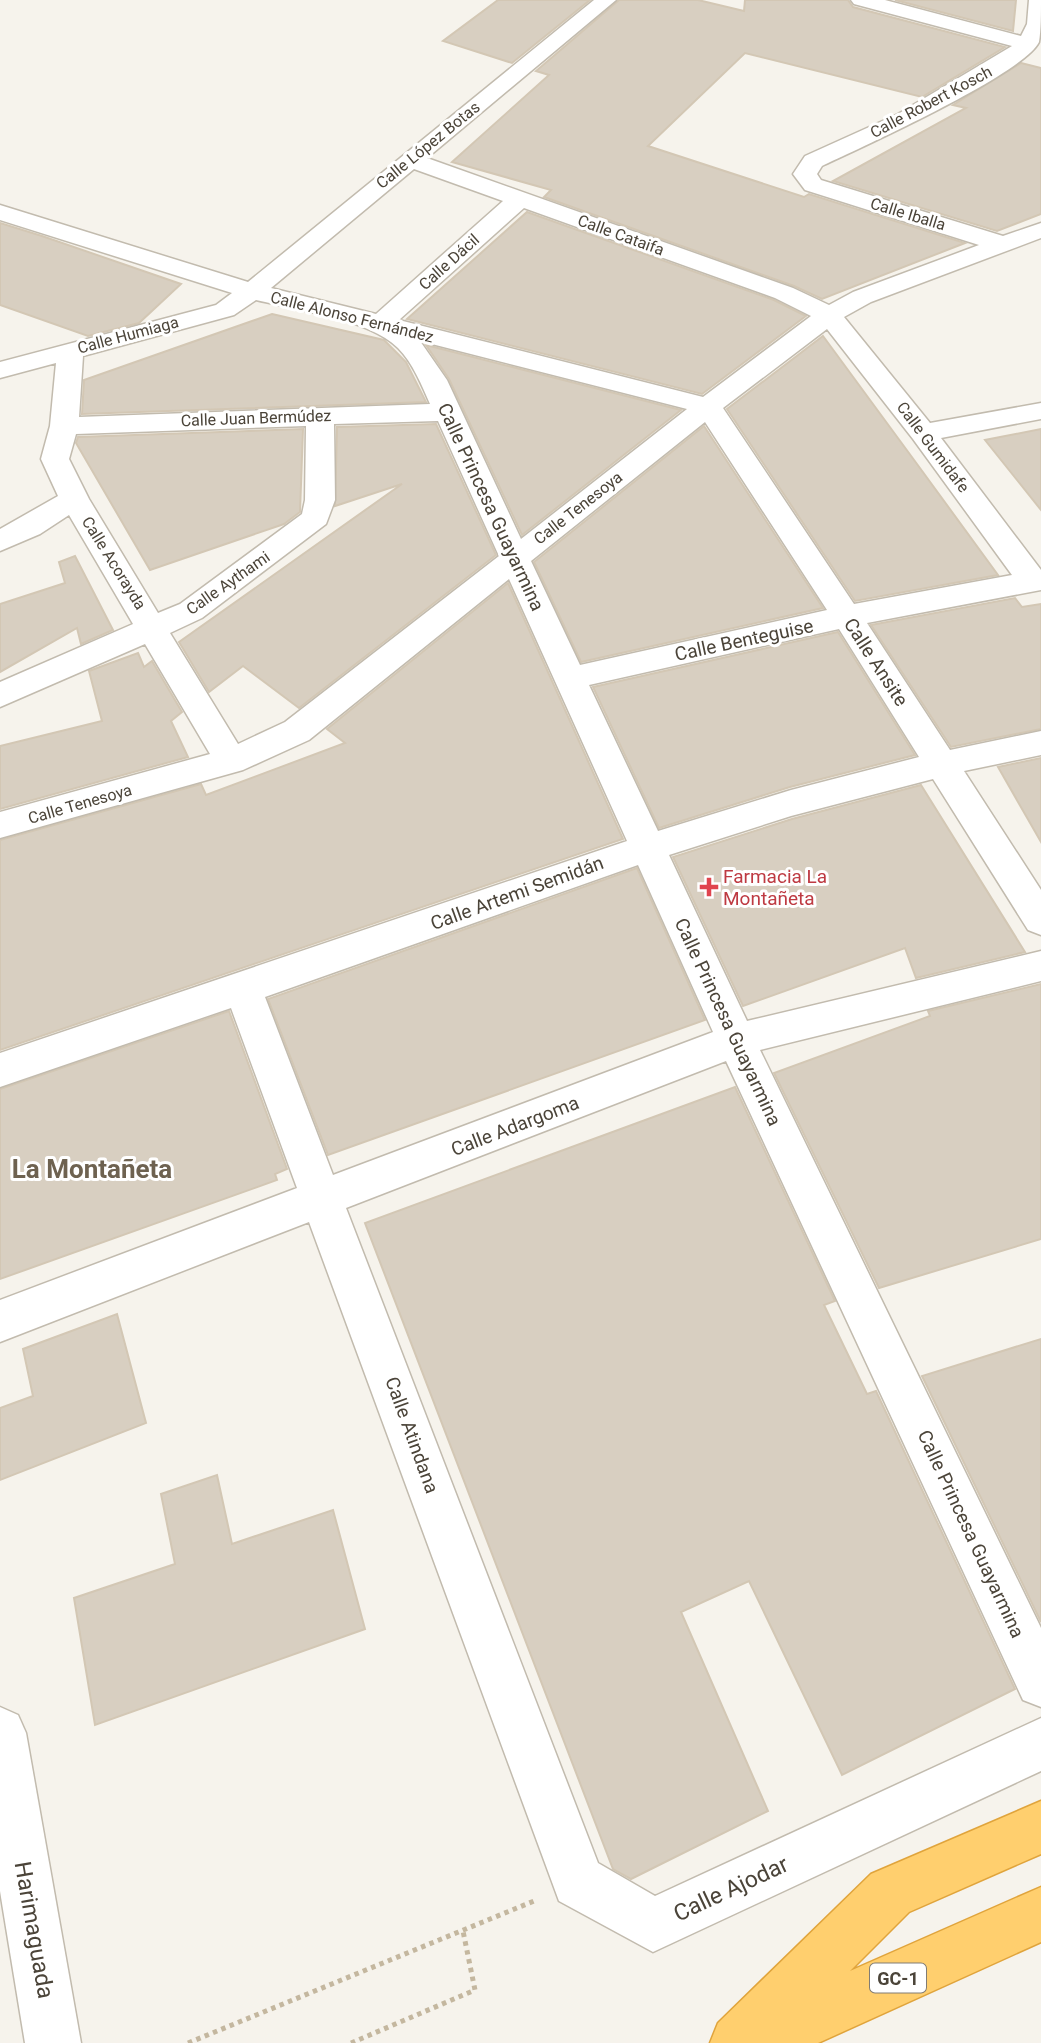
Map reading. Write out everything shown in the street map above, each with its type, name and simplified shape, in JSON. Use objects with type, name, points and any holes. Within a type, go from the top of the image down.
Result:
[{"type":"highway","points":[[738,2043],[890,1893],[1041,1827]]},
{"type":"highway","name":"GC-1","points":[[754,2043],[1041,1914]]},
{"type":"street","name":"Calle López Botas","points":[[252,291],[606,0]]},
{"type":"street","points":[[861,0],[1028,44],[1037,24],[1038,0]]},
{"type":"street","name":"Calle Robert Kosch","points":[[813,185],[805,174],[813,161],[906,119],[1008,60],[1028,44]]},
{"type":"street","name":"Calle Cataifa","points":[[410,160],[784,293],[829,315]]},
{"type":"street","name":"Calle Iballa","points":[[813,185],[1003,244]]},
{"type":"street","name":"Calle Dácil","points":[[379,326],[520,199]]},
{"type":"street","name":"Calle Alonso Fernández","points":[[0,212],[252,291],[379,326],[708,406]]},
{"type":"street","name":"Calle Tenesoya","points":[[0,825],[231,761],[297,731],[708,406],[829,315],[862,297],[1041,230]]},
{"type":"street","name":"Calle Humiaga","points":[[0,370],[225,310],[252,291]]},
{"type":"street","name":"Calle Gumidafe","points":[[829,315],[1037,581]]},
{"type":"street","name":"Calle Princesa Guayarmina","points":[[379,326],[407,342],[421,358],[736,1040],[1041,1682]]},
{"type":"street","points":[[421,358],[462,345]]},
{"type":"street","name":"Calle Acorayda","points":[[70,351],[64,426],[55,459],[74,499],[153,626],[231,761]]},
{"type":"street","name":"Calle Ansite","points":[[708,406],[847,616],[1041,920]]},
{"type":"street","points":[[923,433],[1041,411]]},
{"type":"street","name":"Calle Juan Bermúdez","points":[[64,426],[447,412]]},
{"type":"street","name":"Calle Aythami","points":[[0,695],[191,611],[304,529],[316,517],[320,500],[320,415]]},
{"type":"street","points":[[0,541],[30,527],[74,499]]},
{"type":"street","name":"Calle Benteguise","points":[[571,678],[847,616],[1037,581]]},
{"type":"street","name":"Calle Artemi Semidán","points":[[0,1070],[243,990],[646,847],[941,762],[1041,743]]},
{"type":"street","name":"Calle Adargoma","points":[[0,1321],[324,1200],[736,1040],[1041,966]]},
{"type":"street","name":"Calle Atindana","points":[[243,990],[578,1882]]},
{"type":"street","name":"Harimaguada","points":[[0,1733],[53,2043]]},
{"type":"street","name":"Calle Ajodar","points":[[578,1882],[653,1925],[1041,1744]]},
{"type":"path","points":[[188,2043],[578,1882]]},
{"type":"path","points":[[351,2043],[475,1990],[463,1931]]},
{"type":"building","points":[[498,0],[590,0],[512,63],[443,41]]},
{"type":"building","points":[[619,0],[698,0],[744,11],[745,0],[848,0],[853,7],[1005,47],[922,97],[745,53],[648,146],[804,197],[809,194],[965,243],[822,299],[794,286],[544,197],[551,190],[452,162],[549,75],[536,71]]},
{"type":"building","points":[[895,0],[1016,0],[1013,31]]},
{"type":"building","points":[[1021,63],[1041,68],[1041,214],[997,231],[833,181],[966,108],[953,105]]},
{"type":"building","points":[[527,212],[774,300],[806,316],[702,394],[407,319]]},
{"type":"building","points":[[0,223],[181,284],[139,323],[88,336],[0,305]]},
{"type":"building","points":[[272,314],[384,340],[406,362],[426,402],[82,414],[84,380]]},
{"type":"building","points":[[823,336],[998,575],[855,601],[727,409]]},
{"type":"building","points":[[426,345],[681,410],[522,535],[449,379]]},
{"type":"building","points":[[436,424],[496,555],[299,708],[243,666],[209,692],[179,642],[402,484],[335,506],[337,427]]},
{"type":"building","points":[[704,426],[823,608],[581,662],[534,562]]},
{"type":"building","points":[[303,429],[300,512],[284,524],[150,570],[76,443],[78,437]]},
{"type":"building","points":[[1041,429],[1041,510],[985,440]]},
{"type":"building","points":[[75,556],[113,630],[81,644],[77,628],[0,672],[0,604],[65,583],[59,562]]},
{"type":"building","points":[[508,583],[623,839],[0,1050],[0,840],[201,784],[206,795],[345,743],[327,729]]},
{"type":"building","points":[[1015,598],[1022,607],[1041,604],[1041,729],[951,747],[871,625]]},
{"type":"building","points":[[838,632],[915,755],[790,787],[659,828],[593,687]]},
{"type":"building","points":[[138,653],[144,667],[152,661],[182,712],[171,721],[188,757],[0,809],[0,746],[102,721],[89,671]]},
{"type":"building","points":[[1041,758],[1041,842],[998,767]]},
{"type":"building","points":[[921,785],[1025,952],[916,978],[905,948],[743,1006],[673,857],[792,819]]},
{"type":"building","points":[[637,868],[705,1020],[328,1155],[268,999]]},
{"type":"building","points":[[1041,984],[1041,1239],[879,1288],[774,1073],[930,1016],[928,1011]]},
{"type":"building","points":[[229,1011],[287,1169],[275,1174],[277,1180],[0,1279],[0,1089]]},
{"type":"building","points":[[735,1087],[835,1301],[824,1305],[867,1394],[876,1391],[1015,1689],[842,1775],[749,1581],[681,1612],[768,1811],[631,1879],[613,1869],[365,1223]]},
{"type":"building","points":[[117,1314],[146,1423],[0,1480],[0,1408],[33,1396],[23,1349]]},
{"type":"building","points":[[1041,1339],[1041,1622],[922,1376]]},
{"type":"building","points":[[217,1475],[232,1544],[333,1510],[365,1629],[95,1725],[74,1598],[175,1564],[161,1494]]},
{"type":"place","name":"Farmacia La Montañeta","points":[[709,887]]},
{"type":"district","name":"La Montañeta","points":[[92,1169]]}]
